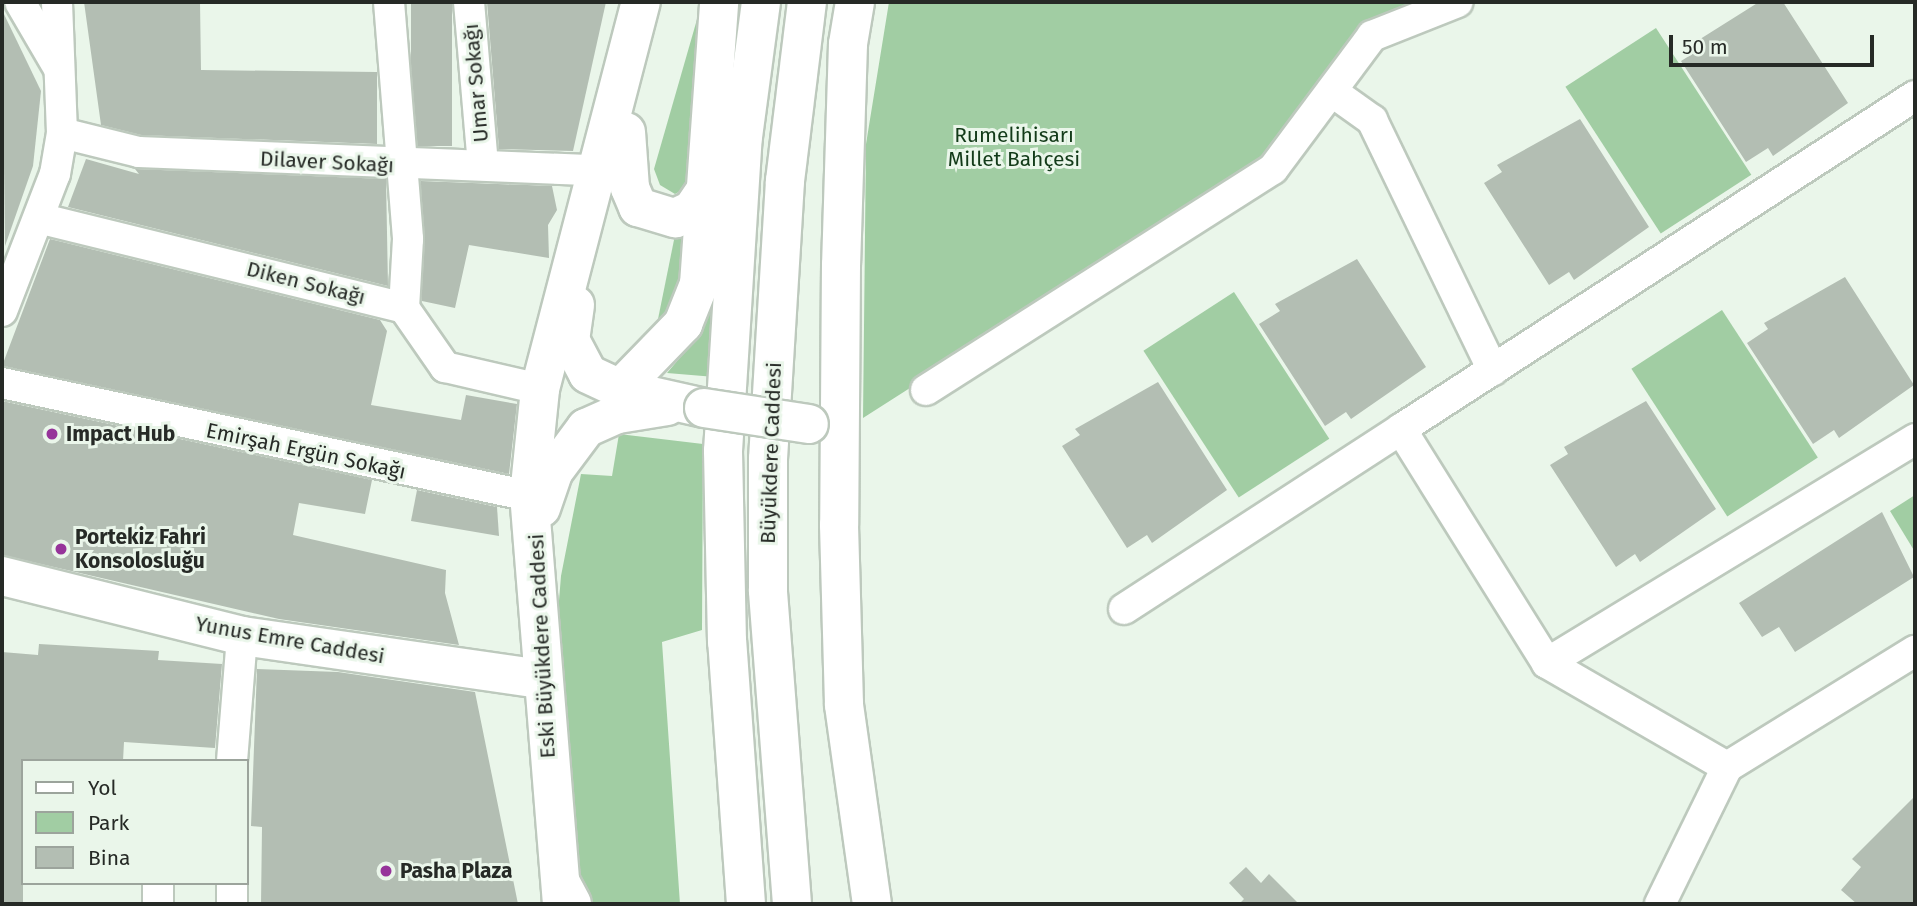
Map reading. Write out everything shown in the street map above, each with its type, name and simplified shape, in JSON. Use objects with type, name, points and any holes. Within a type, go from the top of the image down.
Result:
[{"type":"main road","name":"Eski Büyükdere Caddesi","points":[[565,898],[540,679],[533,510],[540,388],[594,170],[641,2]]},
{"type":"main road","points":[[654,2],[626,132],[570,340],[589,374],[620,389],[704,408],[809,424],[838,449]]},
{"type":"main road","points":[[533,510],[549,458],[560,435],[586,408],[620,389],[683,324],[699,284],[719,2]]},
{"type":"main road","name":"Büyükdere Caddesi","points":[[746,904],[727,642],[723,451],[743,137],[761,2]]},
{"type":"main road","name":"Büyükdere Caddesi","points":[[792,904],[768,590],[768,460],[783,195],[807,2]]},
{"type":"main road","points":[[855,2],[848,44],[838,449],[844,705],[856,814],[872,904]]},
{"type":"main road","points":[[626,132],[630,188],[638,207],[675,218],[692,210],[706,189]]},
{"type":"main road","points":[[533,510],[554,471],[586,428],[643,408],[704,408]]},
{"type":"main road","name":"Yunus Emre Caddesi","points":[[2,576],[242,636],[540,679]]},
{"type":"main road","points":[[843,904],[856,852],[856,814]]},
{"type":"street","points":[[20,2],[60,71]]},
{"type":"street","points":[[2,311],[42,219],[62,133],[57,2]]},
{"type":"street","points":[[389,2],[408,239],[404,308],[445,367],[540,388]]},
{"type":"street","name":"Umar Sokağı","points":[[469,2],[483,164]]},
{"type":"street","points":[[926,390],[1273,169],[1334,93],[1372,36],[1458,2]]},
{"type":"street","points":[[1334,93],[1372,120],[1493,370]]},
{"type":"street","points":[[1124,609],[1915,96]]},
{"type":"street","name":"Dilaver Sokağı","points":[[62,133],[139,152],[402,165],[483,164],[594,170]]},
{"type":"street","name":"Diken Sokağı","points":[[42,219],[404,308]]},
{"type":"street","name":"Emirşah Ergün Sokağı","points":[[2,383],[533,510]]},
{"type":"street","points":[[1401,429],[1547,663],[1727,767]]},
{"type":"street","points":[[1547,663],[1915,439]]},
{"type":"street","points":[[232,759],[242,636]]},
{"type":"street","points":[[1660,904],[1727,767],[1915,651]]},
{"type":"street","points":[[158,885],[158,904]]},
{"type":"street","points":[[232,885],[232,904]]},
{"type":"green space","points":[[702,2],[688,187],[675,194],[660,185],[654,169]]},
{"type":"green space","name":"Rumelihisarı Millet Bahçesi","points":[[889,2],[1432,2],[1361,30],[1268,159],[863,418],[866,144]]},
{"type":"green space","points":[[1656,28],[1751,175],[1661,234],[1565,87]]},
{"type":"green space","points":[[735,177],[715,377],[667,373],[699,335],[710,307]]},
{"type":"green space","points":[[697,232],[692,273],[655,334],[675,235]]},
{"type":"green space","points":[[1234,292],[1329,439],[1239,498],[1143,351]]},
{"type":"green space","points":[[1722,310],[1818,458],[1727,516],[1631,369]]},
{"type":"green space","points":[[619,434],[703,444],[702,630],[662,642],[680,904],[592,904],[580,890],[557,625],[561,576],[581,474],[612,476]]},
{"type":"green space","points":[[1915,495],[1915,552],[1890,511]]},
{"type":"building","points":[[84,2],[200,2],[201,70],[377,72],[377,144],[141,135],[101,125]]},
{"type":"building","points":[[411,2],[452,2],[452,146],[411,146]]},
{"type":"building","points":[[487,2],[606,2],[573,151],[499,149]]},
{"type":"building","points":[[1759,2],[1783,2],[1848,103],[1773,156],[1768,148],[1746,162],[1681,61],[1702,48],[1697,41]]},
{"type":"building","points":[[2,10],[41,91],[33,166],[5,246]]},
{"type":"building","points":[[1580,119],[1649,227],[1574,280],[1569,272],[1549,285],[1484,183],[1502,172],[1497,165]]},
{"type":"building","points":[[86,159],[139,174],[135,169],[386,179],[388,286],[68,207]]},
{"type":"building","points":[[421,181],[552,186],[557,210],[548,225],[549,258],[469,245],[455,308],[422,301]]},
{"type":"building","points":[[50,239],[380,320],[387,331],[371,405],[461,420],[466,395],[517,404],[509,474],[2,366]]},
{"type":"building","points":[[1357,259],[1426,367],[1351,419],[1346,412],[1325,426],[1259,324],[1280,311],[1275,304]]},
{"type":"building","points":[[1845,277],[1914,385],[1839,438],[1834,430],[1813,444],[1747,343],[1768,329],[1764,323]]},
{"type":"building","points":[[1158,382],[1227,490],[1152,543],[1147,535],[1127,548],[1062,446],[1080,435],[1075,429]]},
{"type":"building","points":[[2,401],[372,480],[365,514],[299,503],[293,535],[446,570],[445,593],[459,645],[279,619],[2,555]]},
{"type":"building","points":[[1646,401],[1716,509],[1640,562],[1635,554],[1616,567],[1550,465],[1568,454],[1564,447]]},
{"type":"building","points":[[417,490],[497,507],[499,536],[411,521]]},
{"type":"building","points":[[1882,512],[1914,577],[1795,652],[1779,627],[1762,637],[1739,603]]},
{"type":"building","points":[[39,644],[159,651],[158,660],[222,664],[215,748],[124,742],[123,759],[21,759],[23,904],[2,904],[2,652],[38,655]]},
{"type":"building","points":[[257,669],[338,672],[475,692],[518,904],[261,904],[262,827],[251,826]]},
{"type":"building","points":[[1915,796],[1915,904],[1857,904],[1841,890],[1861,867],[1852,859]]},
{"type":"building","points":[[1246,867],[1261,883],[1269,874],[1299,904],[1239,904],[1244,899],[1229,883]]},
{"type":"place","name":"Impact Hub","points":[[52,434]]},
{"type":"place","name":"Portekiz Fahri Konsolosluğu","points":[[61,549]]},
{"type":"place","name":"Pasha Plaza","points":[[386,871]]}]
